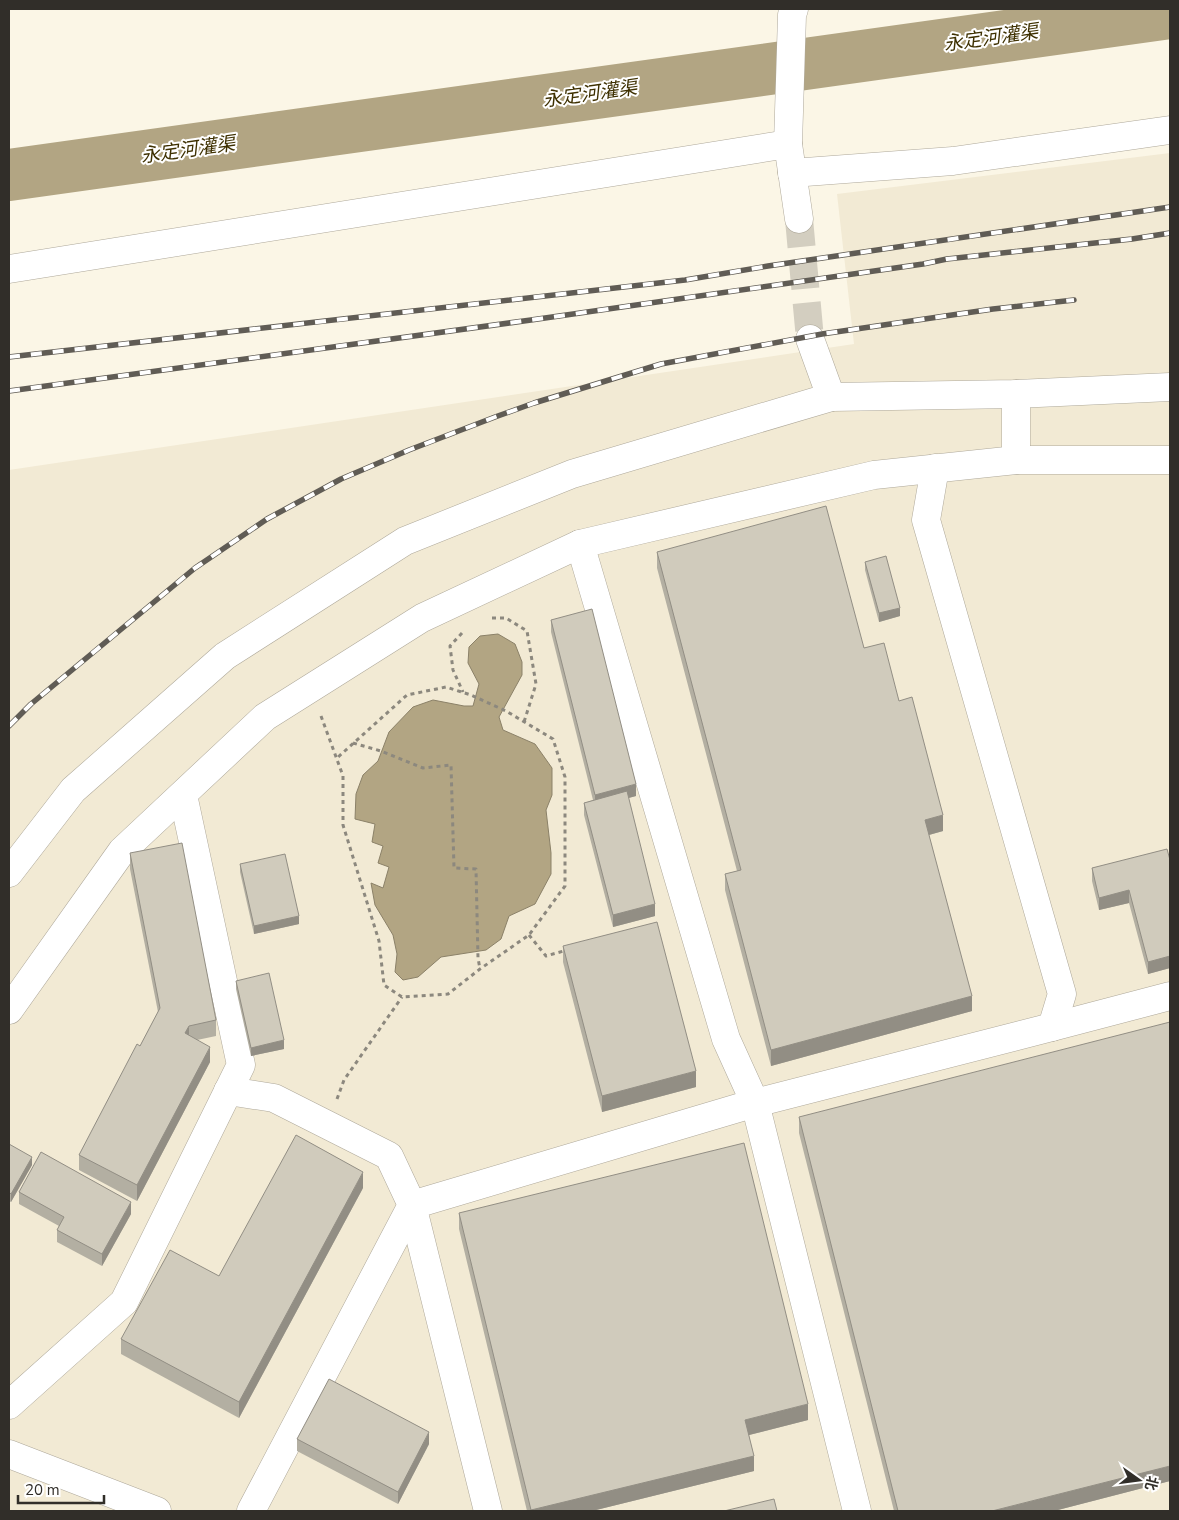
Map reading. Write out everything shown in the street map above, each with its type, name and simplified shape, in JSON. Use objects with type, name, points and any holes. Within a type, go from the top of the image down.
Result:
[{"type":"street","points":[[793,12],[788,143],[799,220]]},
{"type":"street","points":[[792,172],[953,161],[1170,130]]},
{"type":"street","points":[[9,269],[788,143]]},
{"type":"street","points":[[810,339],[831,397]]},
{"type":"street","points":[[9,873],[73,790],[225,656],[405,541],[572,474],[831,397],[1016,394],[1170,387]]},
{"type":"street","points":[[1016,394],[1016,460]]},
{"type":"street","points":[[9,1010],[122,851],[265,718],[422,618],[580,544],[874,474],[1016,460],[1170,460]]},
{"type":"street","points":[[935,468],[926,520],[1062,994],[1052,1027]]},
{"type":"street","points":[[580,544],[726,1039],[756,1103],[857,1511]]},
{"type":"street","points":[[9,1405],[124,1302],[241,1064],[183,795]]},
{"type":"street","points":[[251,1511],[412,1205],[756,1103],[1170,996]]},
{"type":"street","points":[[228,1091],[274,1098],[389,1156],[412,1205],[488,1511]]},
{"type":"street","points":[[9,1454],[157,1511]]},
{"type":"path","points":[[491,618],[506,618],[527,631],[536,684],[524,722]]},
{"type":"path","points":[[462,632],[450,646],[453,670],[463,692]]},
{"type":"path","points":[[311,688],[343,776],[343,825],[379,941],[384,985],[402,997],[448,994],[529,935],[565,886],[565,777],[553,740],[506,711],[472,695],[446,688],[407,695],[337,758]]},
{"type":"path","points":[[353,743],[381,751],[423,768],[450,765],[454,868],[476,869],[478,958],[480,969]]},
{"type":"path","points":[[529,935],[546,956],[575,948]]},
{"type":"path","points":[[327,1125],[344,1080],[402,997]]},
{"type":"shaded area","points":[[1170,153],[1170,1511],[9,1511],[9,470],[854,344],[837,194]]},
{"type":"shaded area","points":[[498,634],[515,644],[522,662],[522,675],[499,717],[503,730],[535,744],[552,768],[552,795],[546,810],[551,853],[551,874],[535,904],[509,916],[501,939],[486,950],[441,957],[418,977],[403,980],[395,972],[397,954],[393,935],[375,905],[371,883],[383,888],[389,867],[378,863],[383,846],[372,842],[375,824],[355,819],[356,794],[363,775],[378,761],[389,732],[413,707],[433,700],[473,706],[479,684],[468,663],[469,647],[480,636]]},
{"type":"building","points":[[826,506],[864,648],[884,643],[899,701],[912,697],[943,815],[925,820],[972,996],[771,1050],[725,874],[741,870],[657,552]]},
{"type":"building","points":[[886,556],[900,608],[879,613],[865,562]]},
{"type":"building","points":[[592,609],[636,784],[595,795],[551,620]]},
{"type":"building","points":[[627,791],[655,904],[613,915],[584,803]]},
{"type":"building","points":[[182,843],[216,1020],[189,1026],[185,1033],[210,1047],[137,1185],[79,1155],[137,1044],[140,1046],[160,1008],[130,853]]},
{"type":"building","points":[[1167,849],[1170,860],[1170,956],[1148,962],[1129,890],[1099,898],[1092,868]]},
{"type":"building","points":[[285,854],[299,916],[254,926],[240,864]]},
{"type":"building","points":[[657,922],[696,1071],[602,1096],[563,946]]},
{"type":"building","points":[[269,973],[284,1040],[251,1048],[236,981]]},
{"type":"building","points":[[1170,1022],[1170,1466],[992,1511],[898,1511],[799,1117]]},
{"type":"building","points":[[296,1135],[363,1172],[239,1402],[121,1339],[170,1250],[219,1276]]},
{"type":"building","points":[[744,1143],[808,1404],[745,1420],[754,1456],[531,1510],[459,1213]]},
{"type":"building","points":[[9,1144],[32,1157],[11,1194],[9,1192]]},
{"type":"building","points":[[41,1152],[131,1202],[102,1254],[57,1230],[64,1217],[19,1192]]},
{"type":"building","points":[[329,1379],[429,1432],[398,1492],[297,1439]]},
{"type":"building","points":[[774,1499],[777,1511],[724,1511]]},
{"type":"waterway","name":"永定河灌渠","points":[[9,175],[1170,13]]},
{"type":"tunnel","points":[[799,219],[810,339]]},
{"type":"railway","points":[[9,357],[685,280],[1170,207]]},
{"type":"railway","points":[[9,391],[531,320],[947,259],[1132,239],[1170,233]]},
{"type":"railway","points":[[9,726],[31,704],[195,568],[267,519],[341,479],[409,450],[534,403],[661,364],[822,334],[993,309],[1074,300]]}]
